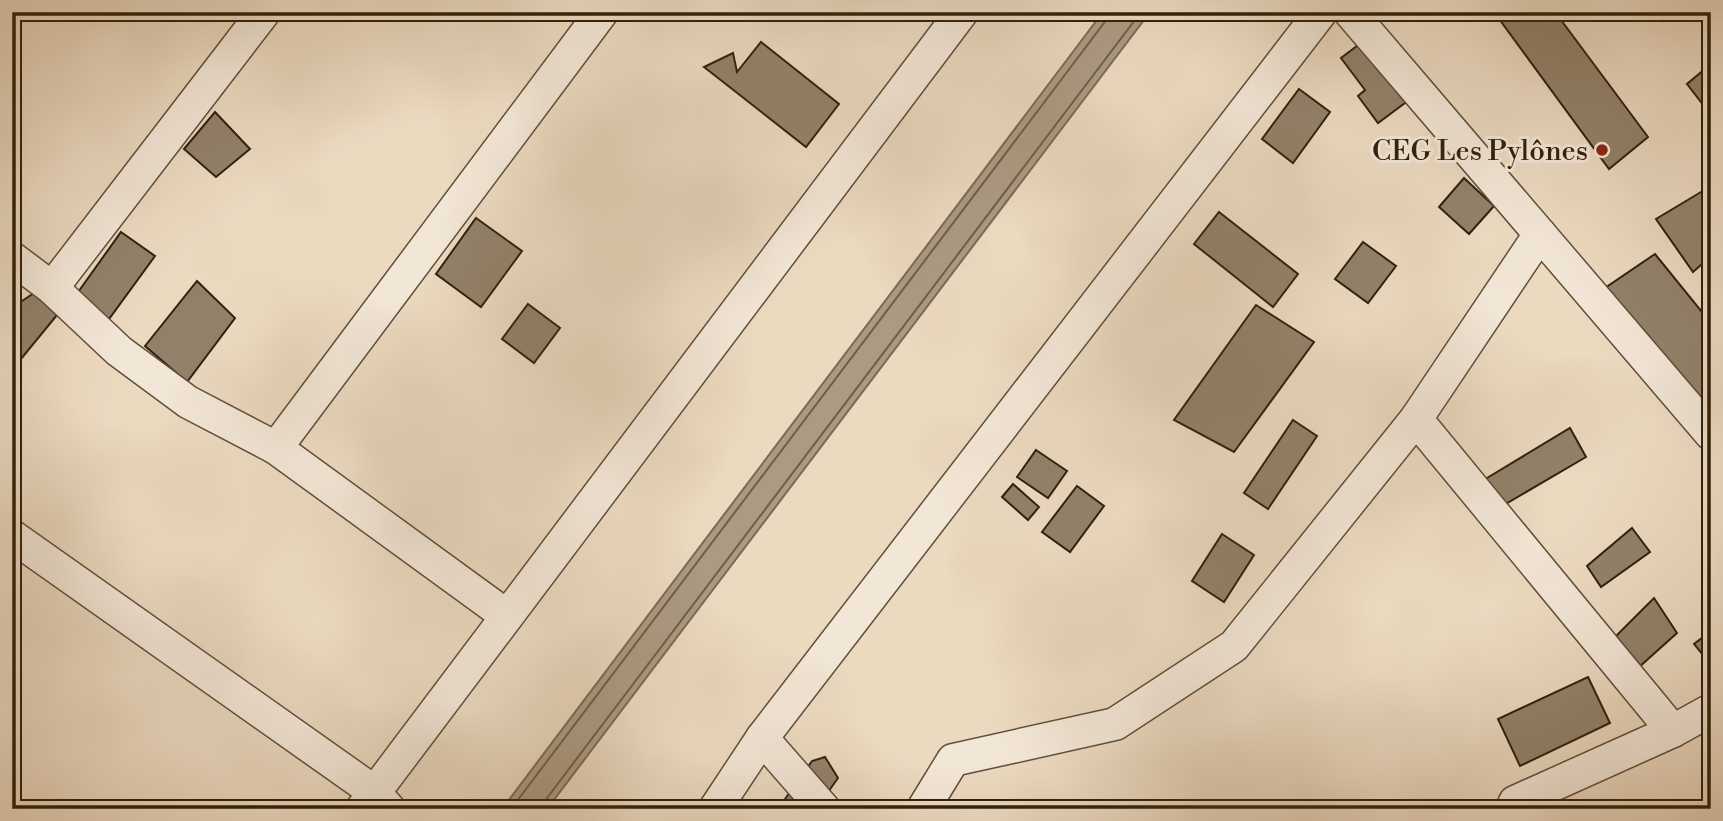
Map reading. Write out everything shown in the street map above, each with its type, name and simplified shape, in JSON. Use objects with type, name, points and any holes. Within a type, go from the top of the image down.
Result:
[{"type":"street","points":[[52,288],[264,12]]},
{"type":"street","points":[[276,449],[602,12]]},
{"type":"street","points":[[12,536],[375,803],[507,616],[962,12]]},
{"type":"street","points":[[715,809],[762,738],[1321,12]]},
{"type":"street","points":[[1350,12],[1711,434]]},
{"type":"street","points":[[923,809],[953,760],[1115,724],[1234,646],[1416,419],[1540,234]]},
{"type":"street","points":[[12,258],[52,288],[119,351],[188,402],[276,449],[507,616]]},
{"type":"street","points":[[1416,419],[1673,732]]},
{"type":"street","points":[[1511,809],[1515,802],[1673,732],[1711,710]]},
{"type":"street","points":[[762,738],[824,809]]},
{"type":"water","points":[[1103,12],[1150,12],[547,809],[502,809]]},
{"type":"building","points":[[1494,12],[1555,12],[1648,137],[1609,169]]},
{"type":"building","points":[[1656,12],[1674,12],[1662,21]]},
{"type":"building","points":[[1377,31],[1421,91],[1378,123],[1358,96],[1365,90],[1341,58]]},
{"type":"building","points":[[761,42],[839,104],[806,147],[704,67],[733,53],[737,72]]},
{"type":"building","points":[[1711,64],[1711,115],[1687,84]]},
{"type":"building","points":[[1299,89],[1330,112],[1293,163],[1262,139]]},
{"type":"building","points":[[215,112],[250,149],[216,177],[184,149]]},
{"type":"building","points":[[1464,178],[1494,206],[1469,234],[1439,207]]},
{"type":"building","points":[[1706,189],[1711,197],[1711,256],[1693,272],[1656,219]]},
{"type":"building","points":[[1219,212],[1298,274],[1273,307],[1194,244]]},
{"type":"building","points":[[476,218],[522,251],[481,307],[436,274]]},
{"type":"building","points":[[121,232],[155,256],[109,319],[76,295]]},
{"type":"building","points":[[1363,242],[1396,266],[1368,303],[1335,279]]},
{"type":"building","points":[[1655,254],[1711,323],[1711,417],[1605,288]]},
{"type":"building","points":[[197,281],[235,318],[187,382],[145,346]]},
{"type":"building","points":[[34,293],[57,315],[12,370],[12,298],[19,303]]},
{"type":"building","points":[[528,304],[560,328],[534,363],[502,339]]},
{"type":"building","points":[[1256,305],[1314,342],[1234,452],[1174,420]]},
{"type":"building","points":[[1293,420],[1317,436],[1268,509],[1244,493]]},
{"type":"building","points":[[1570,428],[1586,457],[1497,509],[1482,481]]},
{"type":"building","points":[[1036,450],[1067,471],[1048,498],[1017,477]]},
{"type":"building","points":[[1013,484],[1039,507],[1028,520],[1002,497]]},
{"type":"building","points":[[1077,486],[1104,506],[1070,552],[1042,532]]},
{"type":"building","points":[[1632,528],[1650,552],[1601,587],[1587,566]]},
{"type":"building","points":[[1222,534],[1254,555],[1224,602],[1192,581]]},
{"type":"building","points":[[1654,598],[1677,633],[1638,668],[1613,639]]},
{"type":"building","points":[[1711,631],[1711,665],[1694,644]]},
{"type":"building","points":[[1588,677],[1610,723],[1520,766],[1498,719]]},
{"type":"building","points":[[825,757],[838,778],[816,809],[778,809],[812,761]]},
{"type":"place","name":"CEG Les Pylônes","points":[[1602,150]]}]
